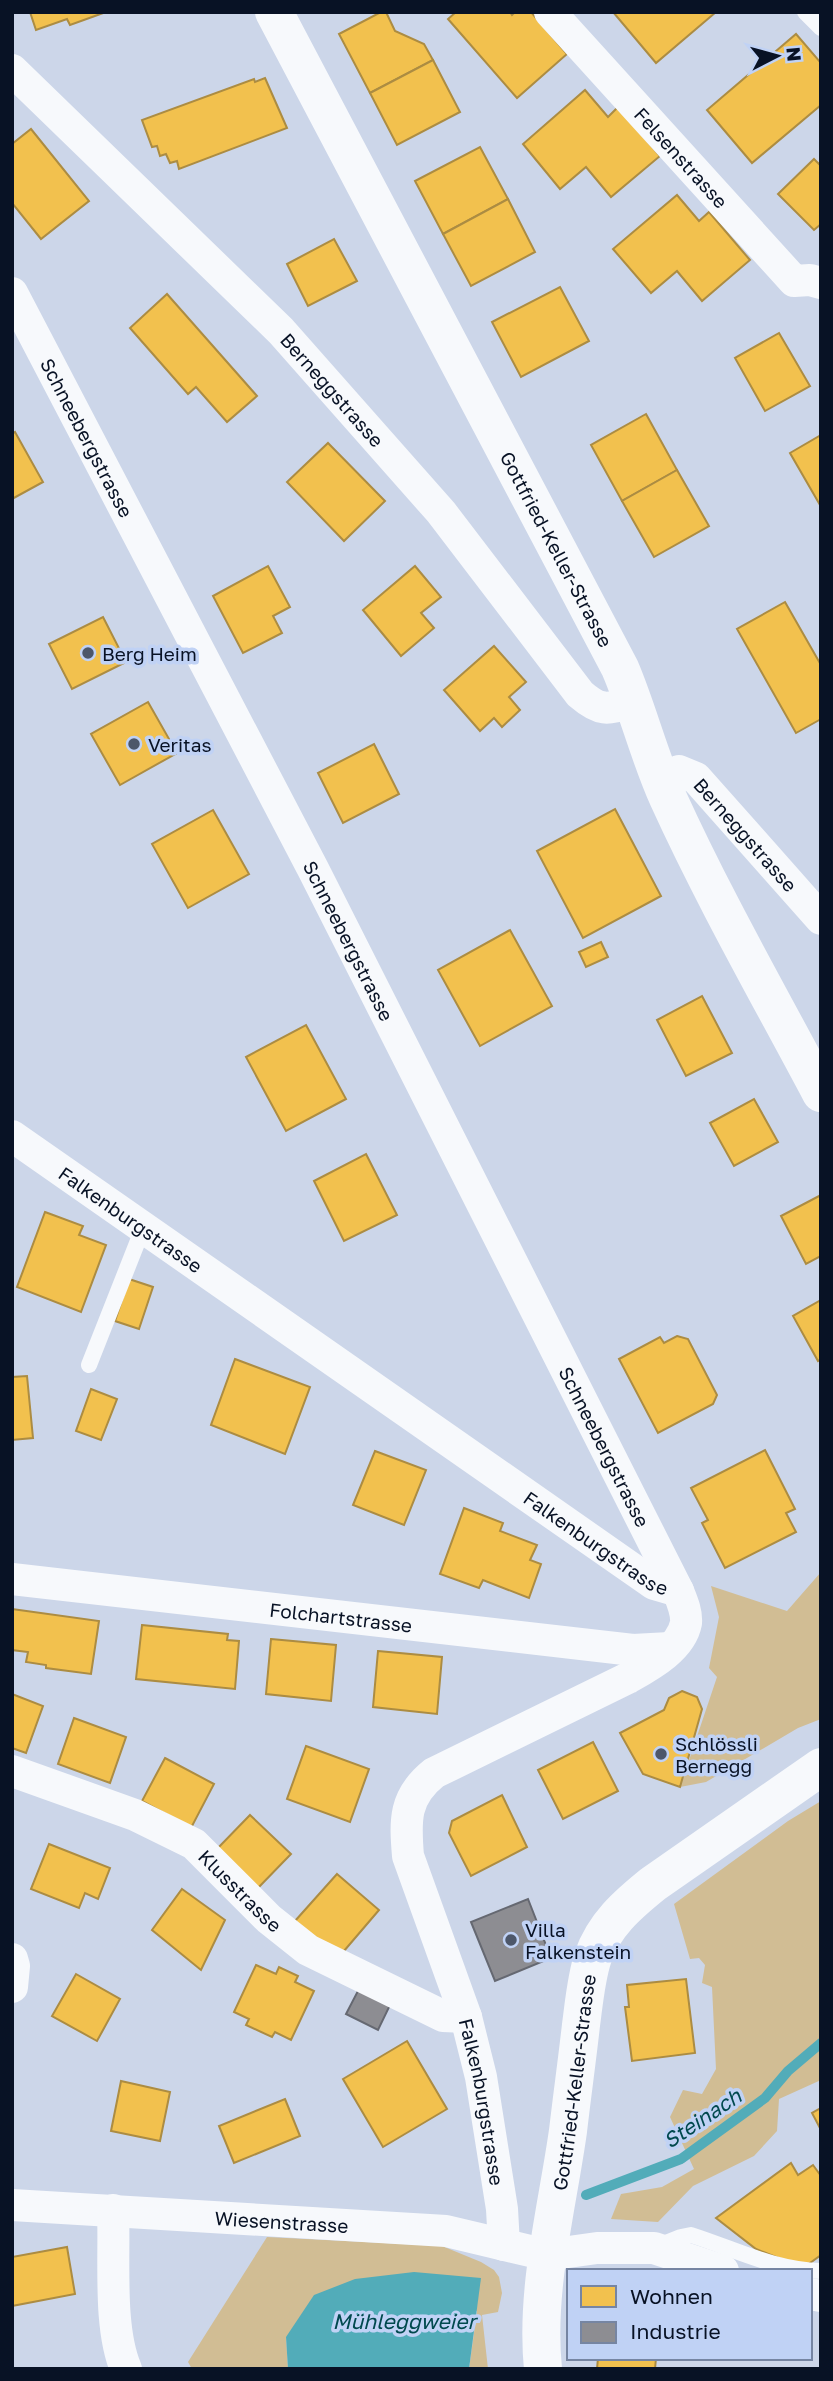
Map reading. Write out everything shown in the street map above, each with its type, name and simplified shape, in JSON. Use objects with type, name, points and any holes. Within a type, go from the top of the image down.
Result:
[{"type":"street","name":"Gottfried-Keller-Strasse","points":[[274,12],[583,595],[634,701],[660,778],[688,842],[821,1093]]},
{"type":"street","name":"Felsenstrasse","points":[[550,12],[794,281],[810,280],[821,283]]},
{"type":"street","name":"Berneggstrasse","points":[[12,70],[281,331],[441,512],[580,694],[600,708],[611,708],[634,701]]},
{"type":"street","name":"Schneebergstrasse","points":[[12,293],[313,869],[678,1591]]},
{"type":"street","name":"Berneggstrasse","points":[[660,778],[679,771],[696,778],[821,919]]},
{"type":"street","name":"Falkenburgstrasse","points":[[12,1136],[654,1584],[678,1591],[685,1608],[686,1622],[681,1638],[651,1665],[433,1773],[419,1785],[410,1805],[406,1829],[408,1856],[466,2017],[481,2077],[502,2209],[504,2245]]},
{"type":"street","name":"Folchartstrasse","points":[[12,1579],[633,1650],[670,1648]]},
{"type":"street","name":"Gottfried-Keller-Strasse","points":[[543,2369],[541,2344],[548,2255],[593,1958],[606,1930],[627,1905],[821,1767]]},
{"type":"street","name":"Klusstrasse","points":[[12,1771],[135,1815],[194,1844],[269,1919],[308,1950],[443,2016],[466,2017]]},
{"type":"street","points":[[12,1959],[12,1987]]},
{"type":"street","name":"Wiesenstrasse","points":[[12,2205],[446,2231],[548,2255]]},
{"type":"street","points":[[113,2210],[116,2326],[126,2369]]},
{"type":"street","points":[[548,2255],[597,2248],[654,2248],[717,2269]]},
{"type":"lane","points":[[806,12],[821,28]]},
{"type":"lane","points":[[89,1365],[143,1228]]},
{"type":"lane","points":[[654,2248],[691,2235],[752,2258],[791,2269]]},
{"type":"shaded area","points":[[821,1572],[821,1719],[798,1728],[706,1782],[680,1787],[717,1677],[709,1668],[719,1617],[711,1586],[787,1611]]},
{"type":"shaded area","points":[[821,1801],[821,2080],[779,2099],[777,2131],[754,2156],[693,2186],[658,2222],[611,2219],[621,2194],[662,2187],[694,2169],[670,2117],[683,2090],[702,2094],[716,2069],[712,1987],[702,1983],[705,1965],[699,1958],[690,1959],[674,1904],[788,1821]]},
{"type":"shaded area","points":[[267,2237],[442,2246],[481,2262],[494,2270],[499,2277],[502,2293],[498,2312],[482,2315],[488,2369],[469,2369],[477,2311],[286,2337],[288,2369],[192,2369],[188,2362]]},
{"type":"water","name":"Mühleggweier","points":[[414,2272],[481,2278],[469,2369],[288,2369],[286,2337],[314,2295],[355,2279]]},
{"type":"building: Wohnen","points":[[30,12],[106,12],[70,25],[67,19],[36,30]]},
{"type":"building: Wohnen","points":[[381,12],[386,12],[395,31],[424,44],[433,60],[370,93],[339,34]]},
{"type":"building: Wohnen","points":[[456,12],[510,12],[512,15],[515,12],[531,12],[567,54],[517,98],[448,19]]},
{"type":"building: Wohnen","points":[[613,12],[716,12],[656,63]]},
{"type":"building: Wohnen","points":[[796,34],[821,63],[821,105],[752,163],[707,110]]},
{"type":"building: Wohnen","points":[[433,60],[460,112],[397,145],[370,93]]},
{"type":"building: Wohnen","points":[[265,78],[287,128],[179,169],[177,161],[170,163],[166,154],[160,156],[157,146],[152,147],[142,120],[254,79],[255,82]]},
{"type":"building: Wohnen","points":[[585,90],[608,117],[618,107],[660,156],[611,197],[586,167],[560,189],[523,144]]},
{"type":"building: Wohnen","points":[[31,129],[89,201],[41,239],[12,203],[12,144]]},
{"type":"building: Wohnen","points":[[480,147],[508,199],[443,234],[415,181]]},
{"type":"building: Wohnen","points":[[814,159],[821,166],[821,224],[814,230],[778,194]]},
{"type":"building: Wohnen","points":[[677,195],[699,221],[709,212],[750,260],[702,301],[677,271],[651,293],[613,249]]},
{"type":"building: Wohnen","points":[[508,199],[535,252],[471,286],[443,234]]},
{"type":"building: Wohnen","points":[[334,239],[357,281],[308,306],[287,264]]},
{"type":"building: Wohnen","points":[[560,287],[589,341],[521,377],[492,322]]},
{"type":"building: Wohnen","points":[[167,294],[257,396],[227,422],[196,387],[188,394],[130,328]]},
{"type":"building: Wohnen","points":[[779,333],[810,386],[765,411],[735,358]]},
{"type":"building: Wohnen","points":[[646,414],[677,470],[622,501],[591,445]]},
{"type":"building: Wohnen","points":[[15,432],[43,482],[12,499],[12,434]]},
{"type":"building: Wohnen","points":[[821,435],[821,505],[820,505],[790,453]]},
{"type":"building: Wohnen","points":[[328,443],[385,501],[344,541],[287,482]]},
{"type":"building: Wohnen","points":[[677,470],[709,526],[654,557],[622,501]]},
{"type":"building: Wohnen","points":[[268,566],[290,607],[273,616],[282,633],[243,653],[213,596]]},
{"type":"building: Wohnen","points":[[415,566],[441,597],[421,613],[434,628],[401,656],[363,610]]},
{"type":"building: Wohnen","points":[[785,602],[821,665],[821,719],[796,733],[737,629]]},
{"type":"building: Wohnen","name":"Berg Heim","points":[[103,617],[126,662],[72,689],[49,644]]},
{"type":"building: Wohnen","points":[[494,646],[526,682],[509,697],[520,710],[502,727],[494,718],[480,731],[444,690]]},
{"type":"building: Wohnen","name":"Veritas","points":[[148,702],[177,753],[120,785],[91,734]]},
{"type":"building: Wohnen","points":[[374,744],[399,794],[343,823],[318,773]]},
{"type":"building: Wohnen","points":[[615,809],[661,896],[583,938],[537,851]]},
{"type":"building: Wohnen","points":[[213,810],[249,874],[188,908],[152,844]]},
{"type":"building: Wohnen","points":[[510,930],[552,1006],[480,1046],[438,970]]},
{"type":"building: Wohnen","points":[[601,942],[608,957],[586,967],[579,952]]},
{"type":"building: Wohnen","points":[[702,996],[732,1053],[686,1076],[657,1020]]},
{"type":"building: Wohnen","points":[[306,1025],[346,1099],[286,1131],[246,1057]]},
{"type":"building: Wohnen","points":[[754,1099],[778,1142],[734,1166],[710,1123]]},
{"type":"building: Wohnen","points":[[366,1154],[397,1215],[344,1241],[314,1181]]},
{"type":"building: Wohnen","points":[[821,1195],[821,1256],[806,1264],[781,1216]]},
{"type":"building: Wohnen","points":[[45,1212],[83,1226],[79,1235],[106,1245],[81,1312],[17,1287]]},
{"type":"building: Wohnen","points":[[129,1279],[153,1287],[139,1329],[115,1321]]},
{"type":"building: Wohnen","points":[[821,1300],[821,1359],[818,1361],[793,1316]]},
{"type":"building: Wohnen","points":[[677,1336],[688,1339],[717,1395],[713,1404],[658,1433],[619,1359],[660,1337],[664,1343]]},
{"type":"building: Wohnen","points":[[235,1359],[310,1387],[285,1454],[211,1425]]},
{"type":"building: Wohnen","points":[[27,1376],[33,1438],[12,1440],[12,1377]]},
{"type":"building: Wohnen","points":[[91,1389],[117,1399],[101,1440],[76,1431]]},
{"type":"building: Wohnen","points":[[765,1450],[795,1509],[786,1513],[796,1532],[725,1568],[702,1523],[708,1520],[691,1488]]},
{"type":"building: Wohnen","points":[[375,1451],[426,1470],[404,1525],[353,1505]]},
{"type":"building: Wohnen","points":[[464,1508],[503,1523],[500,1531],[537,1545],[530,1560],[541,1564],[529,1598],[483,1580],[479,1588],[440,1574]]},
{"type":"building: Wohnen","points":[[12,1609],[99,1621],[91,1674],[46,1668],[46,1665],[26,1662],[28,1652],[12,1650]]},
{"type":"building: Wohnen","points":[[142,1625],[228,1634],[227,1640],[239,1641],[235,1689],[136,1679]]},
{"type":"building: Wohnen","points":[[271,1639],[336,1645],[331,1701],[266,1694]]},
{"type":"building: Wohnen","points":[[378,1651],[442,1657],[437,1714],[373,1707]]},
{"type":"building: Wohnen","name":"Schlössli Bernegg","points":[[682,1691],[697,1697],[702,1709],[680,1787],[643,1774],[620,1733],[664,1710],[669,1698]]},
{"type":"building: Wohnen","points":[[12,1694],[43,1706],[26,1753],[12,1748]]},
{"type":"building: Wohnen","points":[[74,1718],[126,1737],[110,1783],[58,1764]]},
{"type":"building: Wohnen","points":[[593,1742],[618,1791],[563,1819],[538,1770]]},
{"type":"building: Wohnen","points":[[306,1746],[369,1769],[350,1822],[287,1799]]},
{"type":"building: Wohnen","points":[[165,1758],[214,1784],[191,1828],[142,1801]]},
{"type":"building: Wohnen","points":[[502,1795],[527,1847],[471,1876],[449,1833],[452,1821]]},
{"type":"building: Wohnen","points":[[250,1815],[291,1854],[256,1890],[215,1851]]},
{"type":"building: Wohnen","points":[[49,1844],[110,1868],[98,1899],[85,1893],[79,1908],[31,1889]]},
{"type":"building: Wohnen","points":[[337,1874],[379,1910],[338,1958],[295,1921]]},
{"type":"building: Wohnen","points":[[182,1889],[225,1920],[201,1970],[152,1930]]},
{"type":"building: Wohnen","points":[[256,1965],[276,1974],[279,1967],[298,1976],[295,1982],[314,1991],[291,2040],[275,2032],[272,2037],[246,2025],[249,2019],[234,2012]]},
{"type":"building: Wohnen","points":[[76,1974],[120,1999],[97,2041],[52,2016]]},
{"type":"building: Wohnen","points":[[686,1979],[695,2053],[632,2061],[625,2007],[629,2007],[627,1985]]},
{"type":"building: Wohnen","points":[[407,2041],[447,2109],[383,2147],[343,2079]]},
{"type":"building: Wohnen","points":[[121,2081],[170,2092],[160,2141],[111,2131]]},
{"type":"building: Wohnen","points":[[285,2099],[300,2136],[234,2163],[219,2126]]},
{"type":"building: Wohnen","points":[[821,2108],[821,2130],[812,2113]]},
{"type":"building: Wohnen","points":[[791,2163],[798,2175],[813,2165],[821,2176],[821,2255],[803,2268],[756,2249],[716,2218]]},
{"type":"building: Wohnen","points":[[67,2247],[75,2294],[12,2306],[12,2257]]},
{"type":"building: Wohnen","points":[[598,2360],[656,2360],[655,2369],[597,2369]]},
{"type":"building: Industrie","name":"Villa Falkenstein","points":[[528,1899],[551,1958],[495,1981],[471,1922]]},
{"type":"building: Industrie","points":[[360,1987],[391,2003],[378,2030],[346,2014]]},
{"type":"waterway","name":"Steinach","points":[[586,2195],[681,2159],[765,2098],[788,2071],[821,2043]]},
{"type":"place","name":"Berg Heim","points":[[88,653]]},
{"type":"place","name":"Veritas","points":[[134,744]]},
{"type":"place","name":"Schlössli Bernegg","points":[[661,1754]]},
{"type":"place","name":"Villa Falkenstein","points":[[511,1940]]}]
